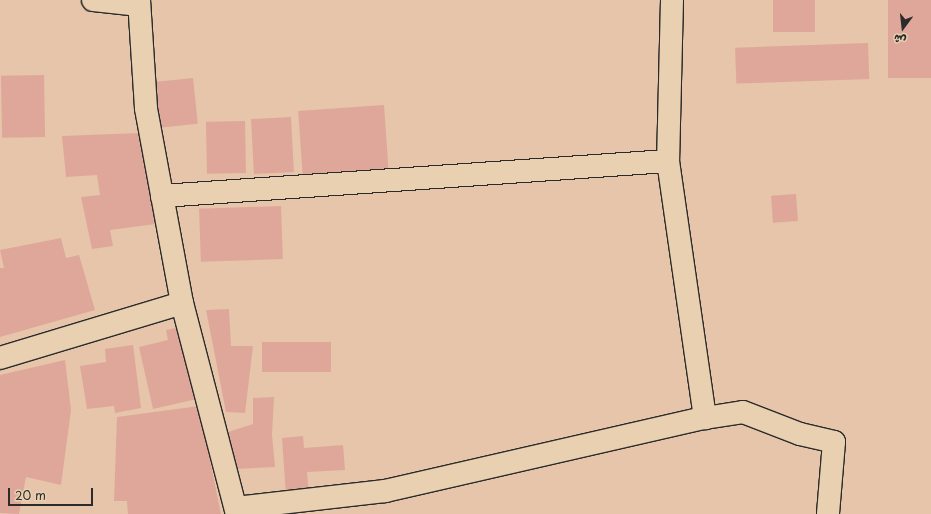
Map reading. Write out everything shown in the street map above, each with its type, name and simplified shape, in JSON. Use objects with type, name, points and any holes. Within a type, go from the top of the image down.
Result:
[{"type":"street","points":[[93,0],[138,2],[146,108],[182,303],[236,511],[385,491],[705,418],[743,412],[800,434],[834,442],[828,514]]},
{"type":"street","points":[[672,0],[668,160],[705,418]]},
{"type":"street","points":[[162,196],[668,160]]},
{"type":"street","points":[[0,358],[182,303]]},
{"type":"building","points":[[773,0],[815,0],[815,32],[773,32]]},
{"type":"building","points":[[888,0],[931,0],[931,78],[888,78]]},
{"type":"building","points":[[868,43],[869,79],[736,84],[735,48]]},
{"type":"building","points":[[44,75],[45,137],[2,138],[1,76]]},
{"type":"building","points":[[193,78],[198,124],[159,128],[154,82]]},
{"type":"building","points":[[384,105],[388,169],[303,175],[298,111]]},
{"type":"building","points":[[291,117],[294,172],[254,174],[251,119]]},
{"type":"building","points":[[245,121],[246,173],[207,174],[206,122]]},
{"type":"building","points":[[140,133],[156,224],[110,230],[113,246],[92,249],[81,197],[100,195],[97,175],[66,177],[62,136]]},
{"type":"building","points":[[796,194],[798,221],[773,223],[771,196]]},
{"type":"building","points":[[281,206],[283,259],[201,262],[199,209]]},
{"type":"building","points":[[61,238],[66,258],[79,255],[95,310],[0,337],[0,268],[4,268],[0,250]]},
{"type":"building","points":[[229,309],[231,346],[253,346],[245,413],[226,412],[206,310]]},
{"type":"building","points":[[181,327],[197,399],[153,409],[139,347],[168,340],[166,330]]},
{"type":"building","points":[[262,342],[331,342],[331,372],[262,372]]},
{"type":"building","points":[[133,345],[141,408],[115,413],[114,406],[87,409],[80,366],[106,362],[105,349]]},
{"type":"building","points":[[65,360],[71,410],[61,485],[26,477],[19,514],[0,513],[0,375]]},
{"type":"building","points":[[274,397],[272,435],[275,467],[235,469],[228,432],[253,424],[253,398]]},
{"type":"building","points":[[199,406],[221,514],[128,514],[127,501],[114,501],[117,417]]},
{"type":"building","points":[[303,436],[304,448],[343,445],[345,470],[307,472],[309,494],[286,496],[282,438]]}]
